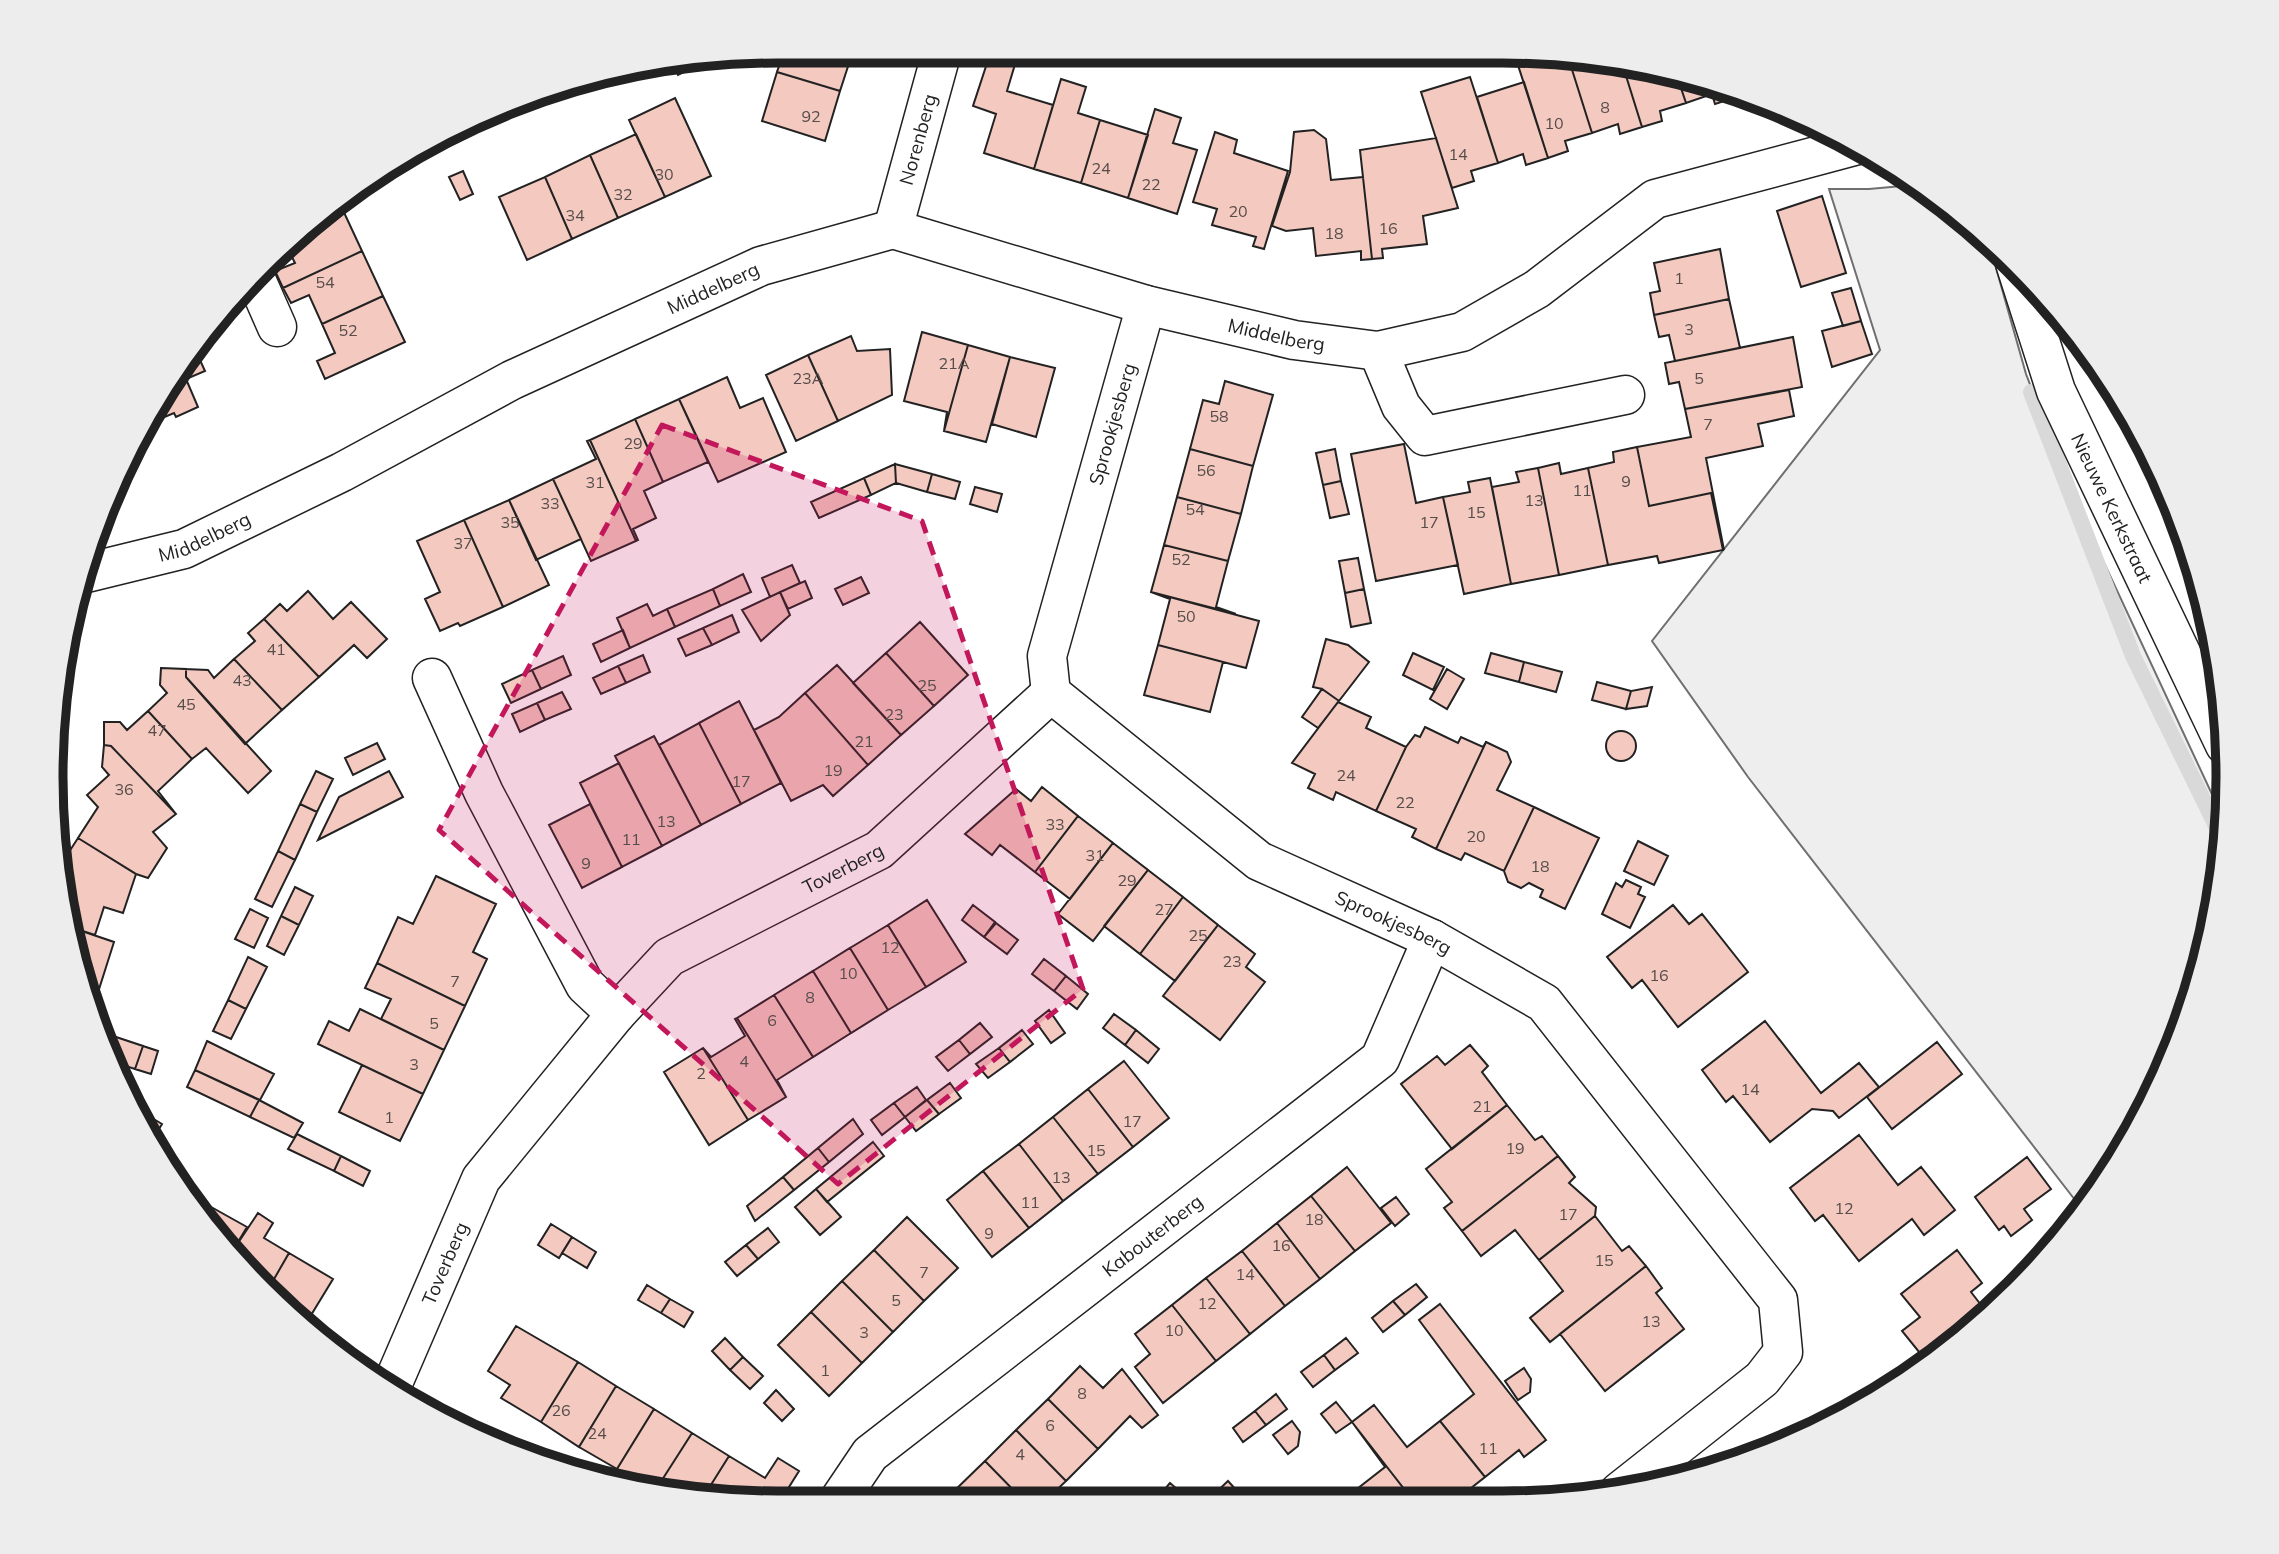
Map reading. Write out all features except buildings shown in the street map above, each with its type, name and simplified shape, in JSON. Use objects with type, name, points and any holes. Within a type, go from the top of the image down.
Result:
[{"type":"street","name":"Norenberg","points":[[893,229],[939,63]]},
{"type":"street","name":"Middelberg","points":[[93,571],[184,550],[342,472],[512,380],[761,266],[893,229],[1146,304],[1294,340],[1378,351],[1462,332],[1537,289],[1655,199],[1841,149]]},
{"type":"street","points":[[259,286],[277,327]]},
{"type":"street","name":"Nieuwe Kerkstraat","points":[[2023,290],[2056,391],[2213,720]]},
{"type":"street","name":"Sprookjesberg","points":[[1146,304],[1047,656],[1051,693],[1259,861],[1432,939],[1544,1003],[1778,1300],[1783,1352],[1762,1378],[1637,1478]]},
{"type":"street","points":[[1378,351],[1401,406],[1425,436],[1625,395]]},
{"type":"street","points":[[432,678],[484,793],[585,985],[616,1014]]},
{"type":"street","name":"Toverberg","points":[[394,1380],[481,1179],[616,1014],[669,957],[879,850],[1051,693]]},
{"type":"street","name":"Kabouterberg","points":[[845,1491],[870,1454],[1380,1059],[1432,939]]},
{"type":"highlighted area","points":[[662,425],[922,521],[1083,989],[838,1184],[439,830]]},
{"type":"shaded area","points":[[1903,186],[1994,259],[2026,374],[2072,494],[2215,801],[2210,870],[2202,916],[2178,1007],[2142,1093],[2096,1174],[2076,1201],[1748,777],[1652,641],[1880,350],[1829,189]]},
{"type":"waterway","points":[[2031,392],[2133,656],[2214,822]]}]
